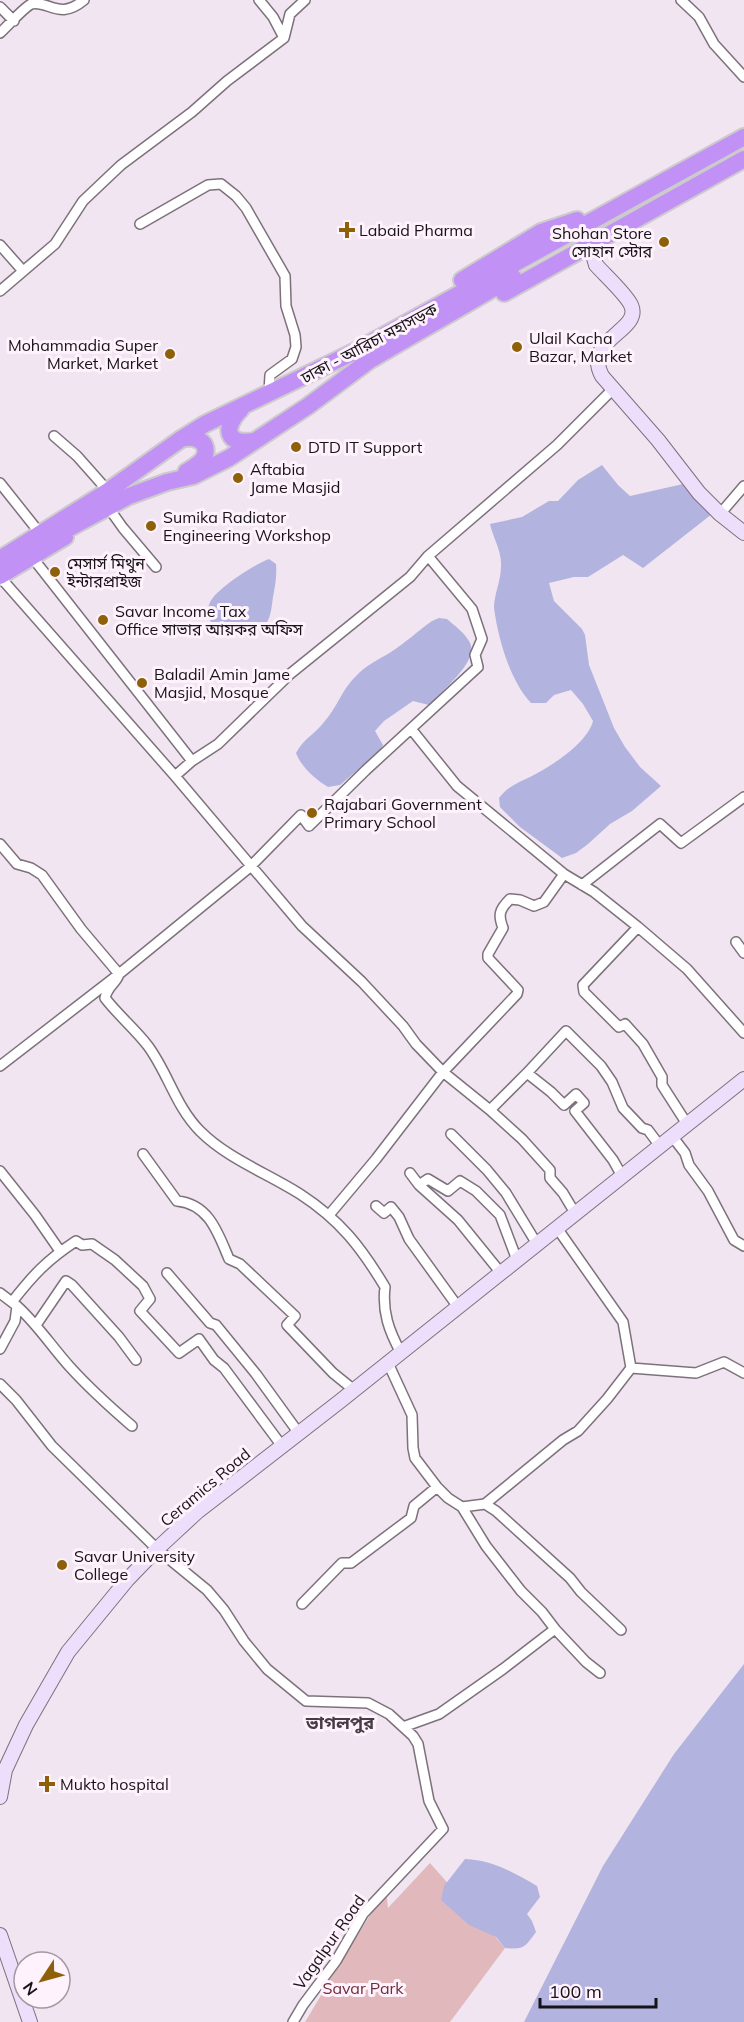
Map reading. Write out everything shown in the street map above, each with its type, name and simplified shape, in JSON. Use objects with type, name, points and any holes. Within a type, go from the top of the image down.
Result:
[{"type":"highway","points":[[354,352],[375,334],[541,232],[578,219],[744,127]]},
{"type":"highway","name":"ঢাকা - আরিচা মহাসড়ক","points":[[0,567],[78,524],[103,500],[181,439],[205,424],[354,352],[744,136]]},
{"type":"highway","name":"ঢাকা - আরিচা মহাসড়ক","points":[[0,559],[103,500],[129,496],[167,482],[193,476],[210,468],[308,406],[370,360],[543,260],[744,149]]},
{"type":"highway","points":[[370,360],[402,350],[744,159]]},
{"type":"highway","points":[[245,404],[234,416],[228,430],[236,441],[244,443],[255,441]]},
{"type":"highway","points":[[167,482],[200,463],[205,456],[202,442],[190,436],[181,439]]},
{"type":"highway","points":[[0,548],[35,527],[103,500]]},
{"type":"highway","points":[[0,576],[67,536],[78,524]]},
{"type":"street","points":[[0,33],[32,4],[44,2],[60,10],[77,6],[84,0]]},
{"type":"street","points":[[259,0],[273,17],[284,38]]},
{"type":"street","points":[[0,291],[55,244],[83,201],[121,165],[192,112],[227,81],[284,38],[290,14],[305,0]]},
{"type":"street","points":[[681,0],[699,16],[714,44],[744,77]]},
{"type":"street","points":[[0,7],[14,21]]},
{"type":"street","points":[[140,224],[215,183],[228,188],[246,208],[285,276],[286,306],[295,335],[295,354],[292,360],[270,375],[269,393]]},
{"type":"street","points":[[594,242],[596,265],[632,307],[628,322],[600,350],[597,367],[699,493],[744,533]]},
{"type":"street","points":[[0,245],[22,271]]},
{"type":"street","points":[[175,776],[192,761],[218,744],[290,674],[410,577],[428,556],[557,445],[613,389]]},
{"type":"street","points":[[54,436],[77,456],[103,500],[156,567]]},
{"type":"street","points":[[0,483],[35,527]]},
{"type":"street","points":[[720,514],[744,486]]},
{"type":"street","points":[[32,556],[192,761]]},
{"type":"street","points":[[0,1066],[119,974],[250,867],[301,815],[309,826],[478,667],[475,656],[482,639],[472,609],[428,556]]},
{"type":"street","points":[[0,576],[175,776],[302,926],[362,982],[443,1072],[490,1110],[544,1162],[550,1170],[550,1178],[563,1193],[575,1213]]},
{"type":"street","points":[[412,730],[458,786],[564,874],[638,927],[687,969],[744,1033]]},
{"type":"street","points":[[582,885],[660,824],[681,843],[744,797]]},
{"type":"street","points":[[0,844],[17,864],[31,868],[42,876],[81,929],[119,974]]},
{"type":"street","points":[[329,1215],[376,1159],[443,1072],[517,994],[518,990],[488,958],[503,928],[498,916],[501,908],[510,899],[520,900],[534,906],[544,902],[564,874]]},
{"type":"street","points":[[638,927],[583,985],[584,992],[619,1028],[625,1024],[643,1044],[662,1077],[662,1085],[687,1124]]},
{"type":"street","points":[[736,942],[744,953]]},
{"type":"street","points":[[119,974],[118,979],[107,989],[105,998],[148,1046],[182,1108],[201,1131],[233,1156],[301,1195],[329,1215],[349,1234],[386,1287],[385,1318],[401,1353]]},
{"type":"street","points":[[490,1110],[566,1031],[601,1066],[612,1082],[623,1108],[642,1128],[648,1130],[660,1146]]},
{"type":"street","points":[[527,1072],[564,1105],[576,1094],[584,1102],[575,1111],[613,1160],[622,1176]]},
{"type":"street","name":"Ceramics Road","points":[[0,1797],[2,1767],[68,1652],[127,1580],[157,1549],[197,1512],[401,1353],[744,1079]]},
{"type":"street","points":[[451,1134],[506,1193],[537,1244]]},
{"type":"street","points":[[672,1136],[708,1191],[734,1240],[744,1246]]},
{"type":"street","points":[[142,1154],[177,1201],[189,1202],[213,1222],[229,1258],[240,1264],[295,1316],[287,1325],[333,1373],[354,1390]]},
{"type":"street","points":[[0,1171],[60,1251]]},
{"type":"street","points":[[410,1173],[419,1185],[458,1220],[501,1273]]},
{"type":"street","points":[[419,1185],[428,1179],[448,1191],[460,1181],[476,1191],[500,1215],[517,1260]]},
{"type":"street","points":[[375,1206],[384,1213],[391,1207],[399,1217],[409,1239],[458,1307]]},
{"type":"street","points":[[462,1507],[485,1504],[563,1440],[578,1431],[608,1399],[631,1368],[623,1322],[556,1228]]},
{"type":"street","points":[[0,1348],[15,1321],[14,1304],[40,1267],[76,1240],[82,1245],[92,1244],[143,1286],[150,1299],[140,1311],[179,1353],[199,1339],[283,1445]]},
{"type":"street","points":[[167,1273],[210,1323],[216,1325],[298,1432]]},
{"type":"street","points":[[36,1325],[66,1281],[119,1337],[136,1360]]},
{"type":"street","points":[[0,1293],[36,1325],[79,1376],[132,1426]]},
{"type":"street","points":[[631,1368],[696,1373],[724,1362],[744,1373]]},
{"type":"street","points":[[388,1363],[412,1415],[415,1458],[437,1487],[462,1507],[492,1554],[555,1629],[586,1662],[600,1673]]},
{"type":"street","points":[[0,1384],[16,1400],[52,1446],[157,1549],[207,1590],[267,1669],[306,1701],[368,1703],[389,1714],[403,1727],[438,1714],[555,1629]]},
{"type":"street","points":[[302,1604],[342,1563],[351,1563],[411,1518],[414,1506],[437,1487]]},
{"type":"street","points":[[485,1504],[496,1511],[570,1578],[581,1592],[621,1630]]},
{"type":"street","name":"Vagalpur Road","points":[[293,2022],[336,1961],[363,1914],[443,1829],[429,1801],[418,1744],[403,1727]]},
{"type":"street","points":[[0,1935],[30,2022]]},
{"type":"green space","name":"Savar Park","points":[[430,1863],[505,1948],[450,2022],[305,2022],[326,1987],[320,1982],[347,1952],[386,1890],[388,1908]]},
{"type":"water","points":[[602,465],[630,496],[683,484],[712,514],[643,568],[623,555],[588,577],[574,577],[549,583],[554,601],[582,629],[585,635],[589,665],[614,728],[640,767],[661,786],[576,853],[562,858],[520,827],[500,807],[499,798],[510,788],[567,754],[583,738],[593,721],[571,690],[554,695],[546,703],[531,703],[517,683],[506,659],[496,620],[494,603],[501,572],[501,560],[490,524],[522,517],[549,501],[558,501],[578,480]]},
{"type":"water","points":[[269,559],[276,564],[276,573],[272,608],[267,623],[253,631],[242,624],[229,633],[218,630],[208,616],[212,599],[238,576]]},
{"type":"water","points":[[439,618],[447,619],[463,633],[470,643],[471,651],[464,668],[429,705],[413,701],[384,721],[375,731],[383,745],[380,751],[340,785],[328,787],[318,780],[305,768],[296,753],[299,748],[329,717],[351,681],[360,672]]},
{"type":"water","points":[[744,1664],[744,2022],[524,2022],[603,1866],[674,1754]]},
{"type":"water","points":[[465,1859],[494,1865],[537,1886],[540,1897],[527,1914],[536,1932],[523,1946],[505,1948],[496,1937],[469,1925],[441,1900],[444,1886]]},
{"type":"place","name":"Labaid Pharma","points":[[347,230]]},
{"type":"place","name":"Shohan Store সোহান স্টোর","points":[[664,242]]},
{"type":"place","name":"Ulail Kacha Bazar, Market","points":[[517,347]]},
{"type":"place","name":"Mohammadia Super Market, Market","points":[[170,354]]},
{"type":"place","name":"DTD IT Support","points":[[296,447]]},
{"type":"place","name":"Aftabia Jame Masjid","points":[[238,478]]},
{"type":"place","name":"Sumika Radiator Engineering Workshop","points":[[151,526]]},
{"type":"place","name":"মেসার্স মিথুন ইন্টারপ্রাইজ","points":[[55,572]]},
{"type":"place","name":"Savar Income Tax Office সাভার আয়কর অফিস","points":[[103,620]]},
{"type":"place","name":"Baladil Amin Jame Masjid, Mosque","points":[[142,683]]},
{"type":"place","name":"Rajabari Government Primary School","points":[[312,813]]},
{"type":"place","name":"Savar University College","points":[[62,1565]]},
{"type":"place","name":"Mukto hospital","points":[[47,1784]]},
{"type":"district","name":"ভাগলপুর","points":[[340,1722]]}]
